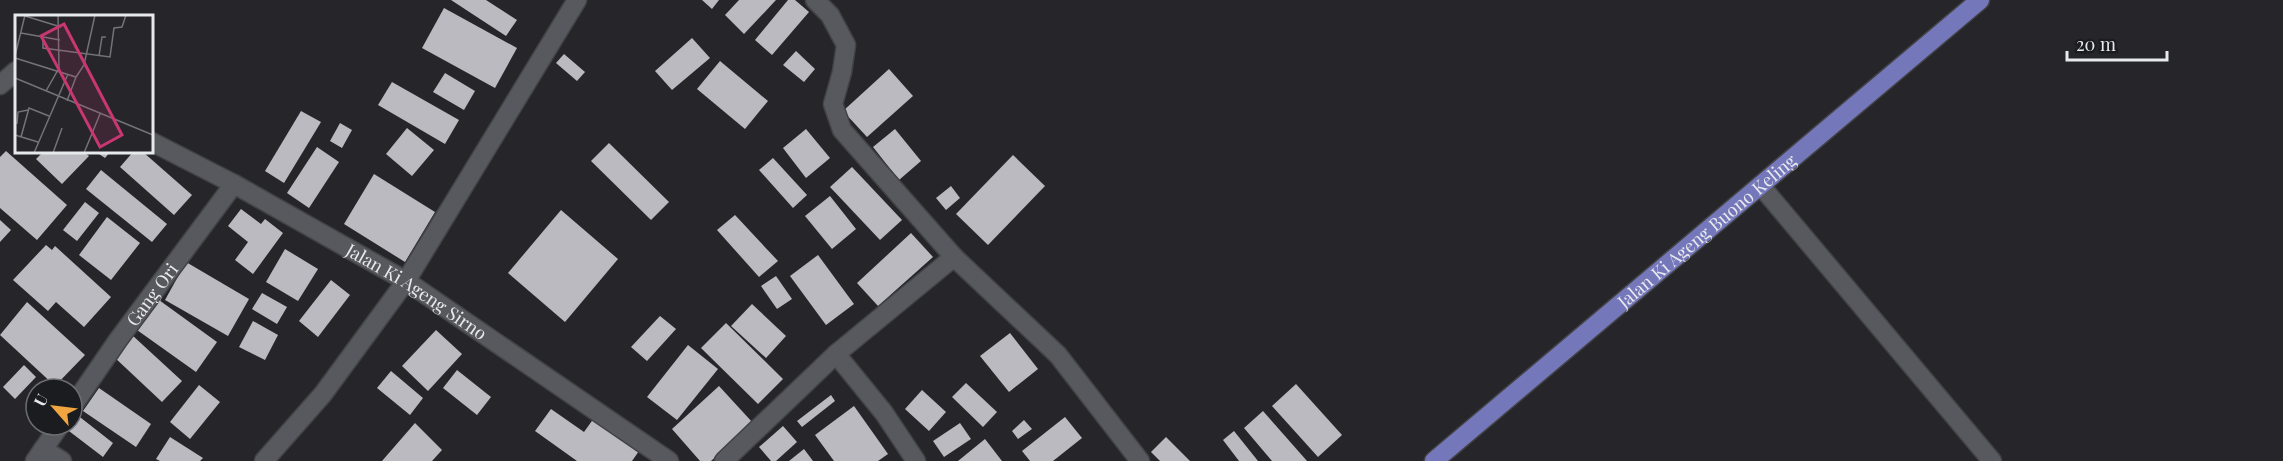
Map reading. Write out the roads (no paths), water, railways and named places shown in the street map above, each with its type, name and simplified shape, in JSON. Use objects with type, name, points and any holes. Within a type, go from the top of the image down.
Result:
[{"type":"main road","name":"Jalan Ki Ageng Buono Keling","points":[[1434,461],[1980,0]]},
{"type":"street","points":[[264,461],[323,394],[406,281],[577,0]]},
{"type":"street","points":[[815,0],[830,15],[846,45],[842,72],[833,104],[842,130],[954,257],[1058,355],[1140,461]]},
{"type":"street","points":[[0,85],[11,70]]},
{"type":"street","name":"Jalan Ki Ageng Sirno","points":[[153,143],[234,184],[406,281],[669,461]]},
{"type":"street","name":"Gang Ori","points":[[84,390],[234,184]]},
{"type":"street","points":[[1761,186],[1992,461]]},
{"type":"street","points":[[724,461],[836,354],[954,257]]},
{"type":"street","points":[[836,354],[884,413],[916,461]]},
{"type":"street","points":[[52,437],[39,455],[62,461]]}]
